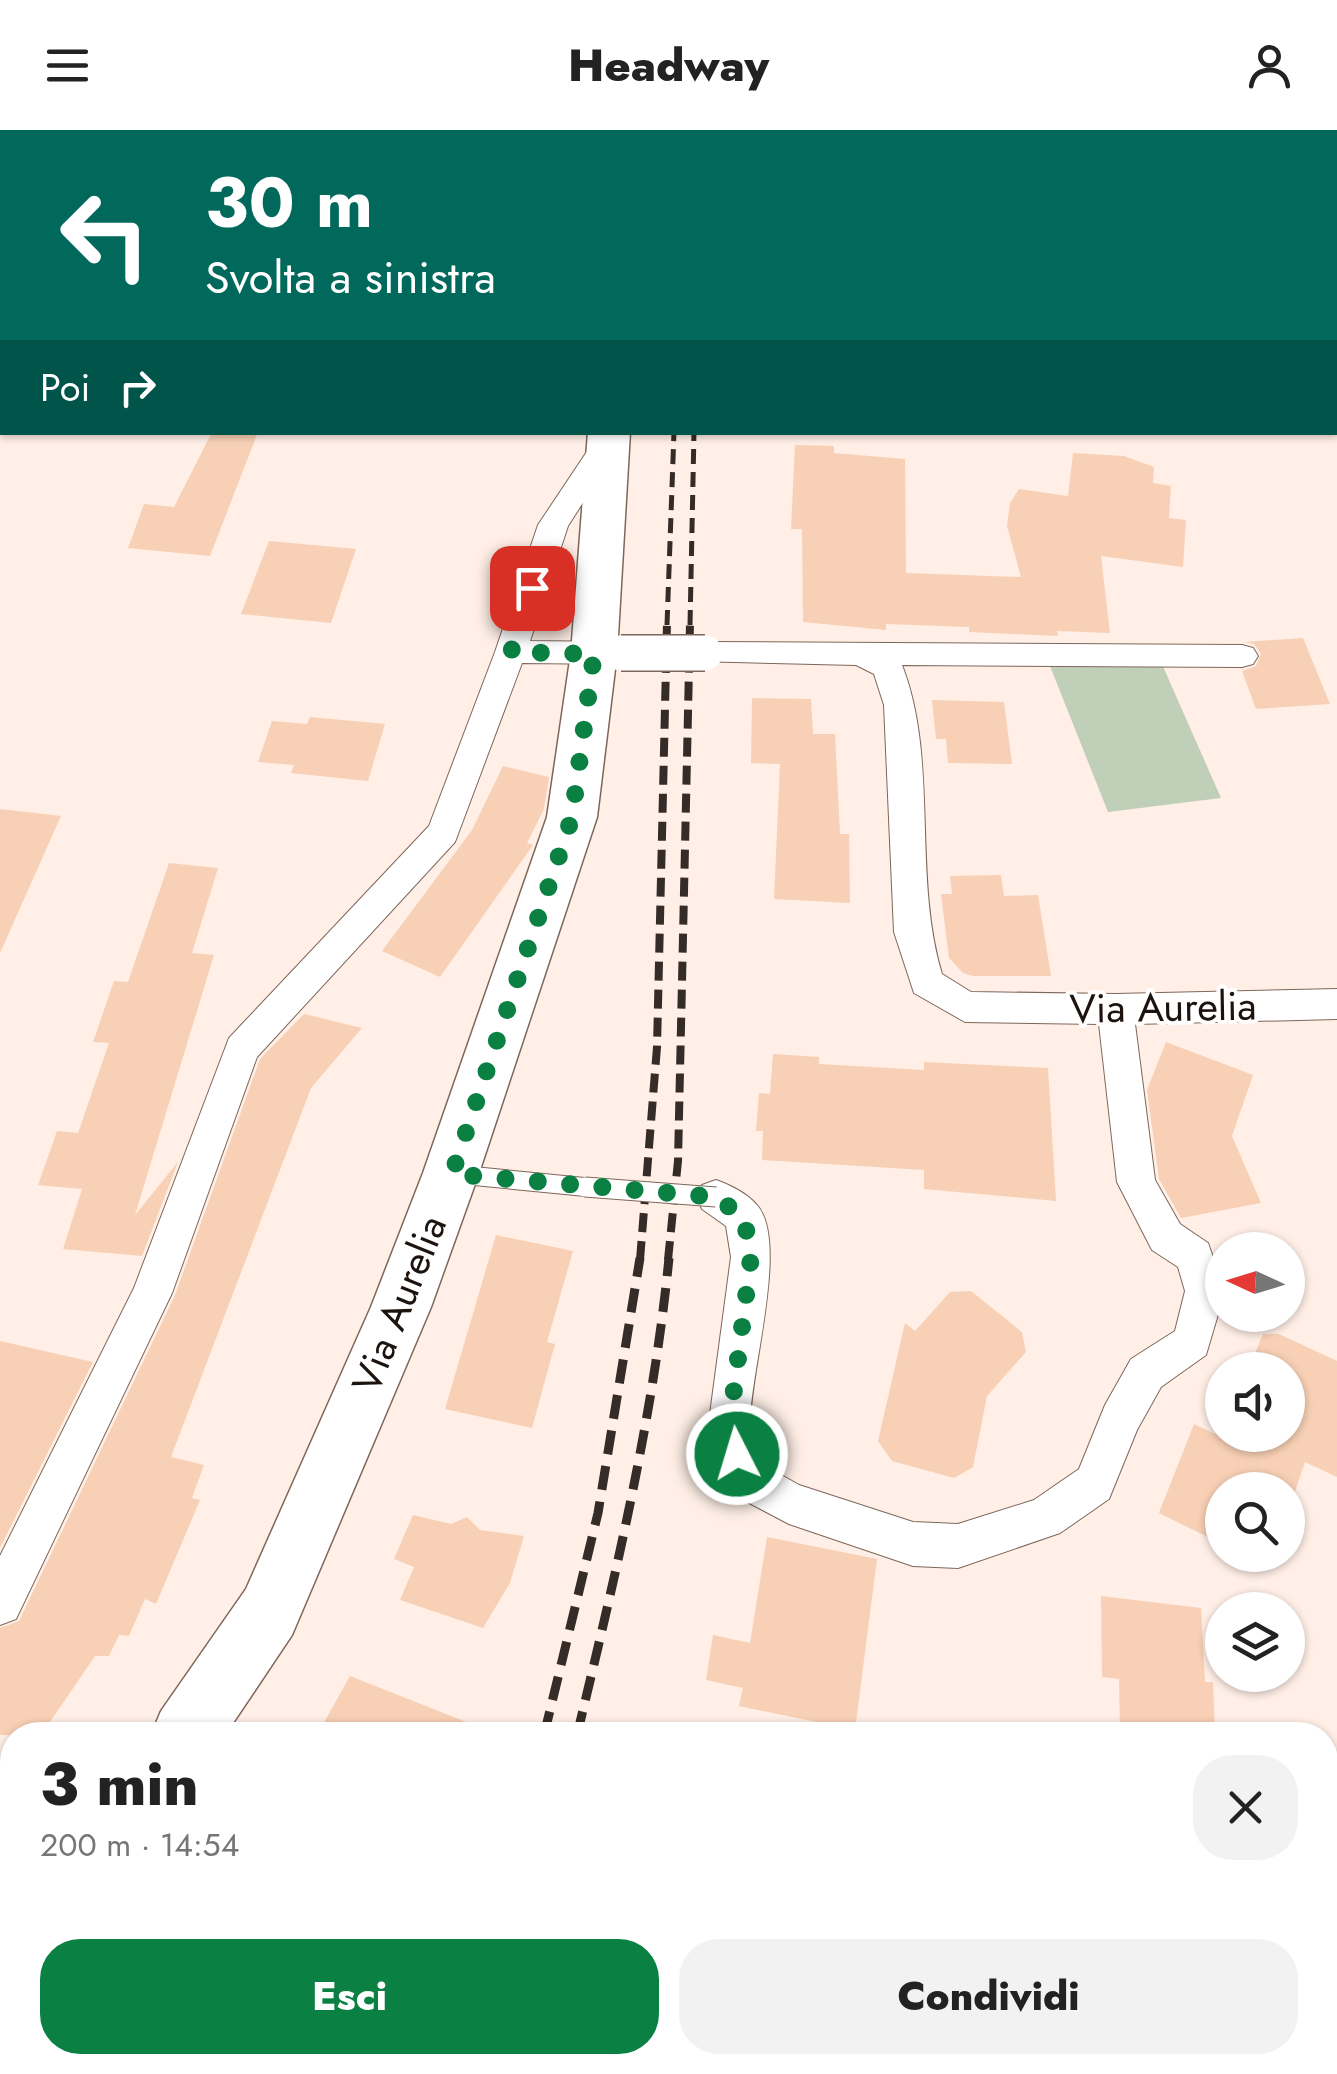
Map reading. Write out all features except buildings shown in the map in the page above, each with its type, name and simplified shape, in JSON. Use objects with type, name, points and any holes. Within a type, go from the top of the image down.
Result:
[{"type":"main road","name":"Via Aurelia","points":[[194,1722],[269,1612],[400,1307],[452,1174],[572,817],[607,654],[608,437]]},
{"type":"street","points":[[0,1602],[152,1293],[242,1049],[442,833],[511,652],[553,525],[608,437]]},
{"type":"street","points":[[511,652],[1242,656]]},
{"type":"street","name":"Via Aurelia","points":[[860,654],[887,667],[900,704],[912,932],[927,984],[965,1007],[1115,1009],[1337,1004]]},
{"type":"street","points":[[716,1197],[744,1218],[751,1257],[729,1429],[745,1478],[789,1504],[912,1544],[958,1546],[1045,1518],[1094,1484],[1120,1419],[1146,1373],[1192,1342],[1206,1291],[1194,1256],[1166,1237],[1136,1182],[1115,1009]]},
{"type":"lane","points":[[452,1174],[716,1197]]},
{"type":"green space","points":[[1046,656],[1161,662],[1221,798],[1108,812]]},
{"type":"railway","points":[[667,625],[674,435]]},
{"type":"railway","points":[[690,625],[694,435]]},
{"type":"railway","points":[[640,1260],[657,1047],[667,623]]},
{"type":"railway","points":[[668,1260],[678,1161],[690,623]]},
{"type":"railway","points":[[547,1722],[598,1513],[640,1258]]},
{"type":"railway","points":[[580,1722],[643,1438],[669,1258]]},
{"type":"route","points":[[532,588],[511,652],[594,654],[572,817],[452,1174],[716,1197],[744,1218],[751,1257],[729,1429],[737,1454]]}]
